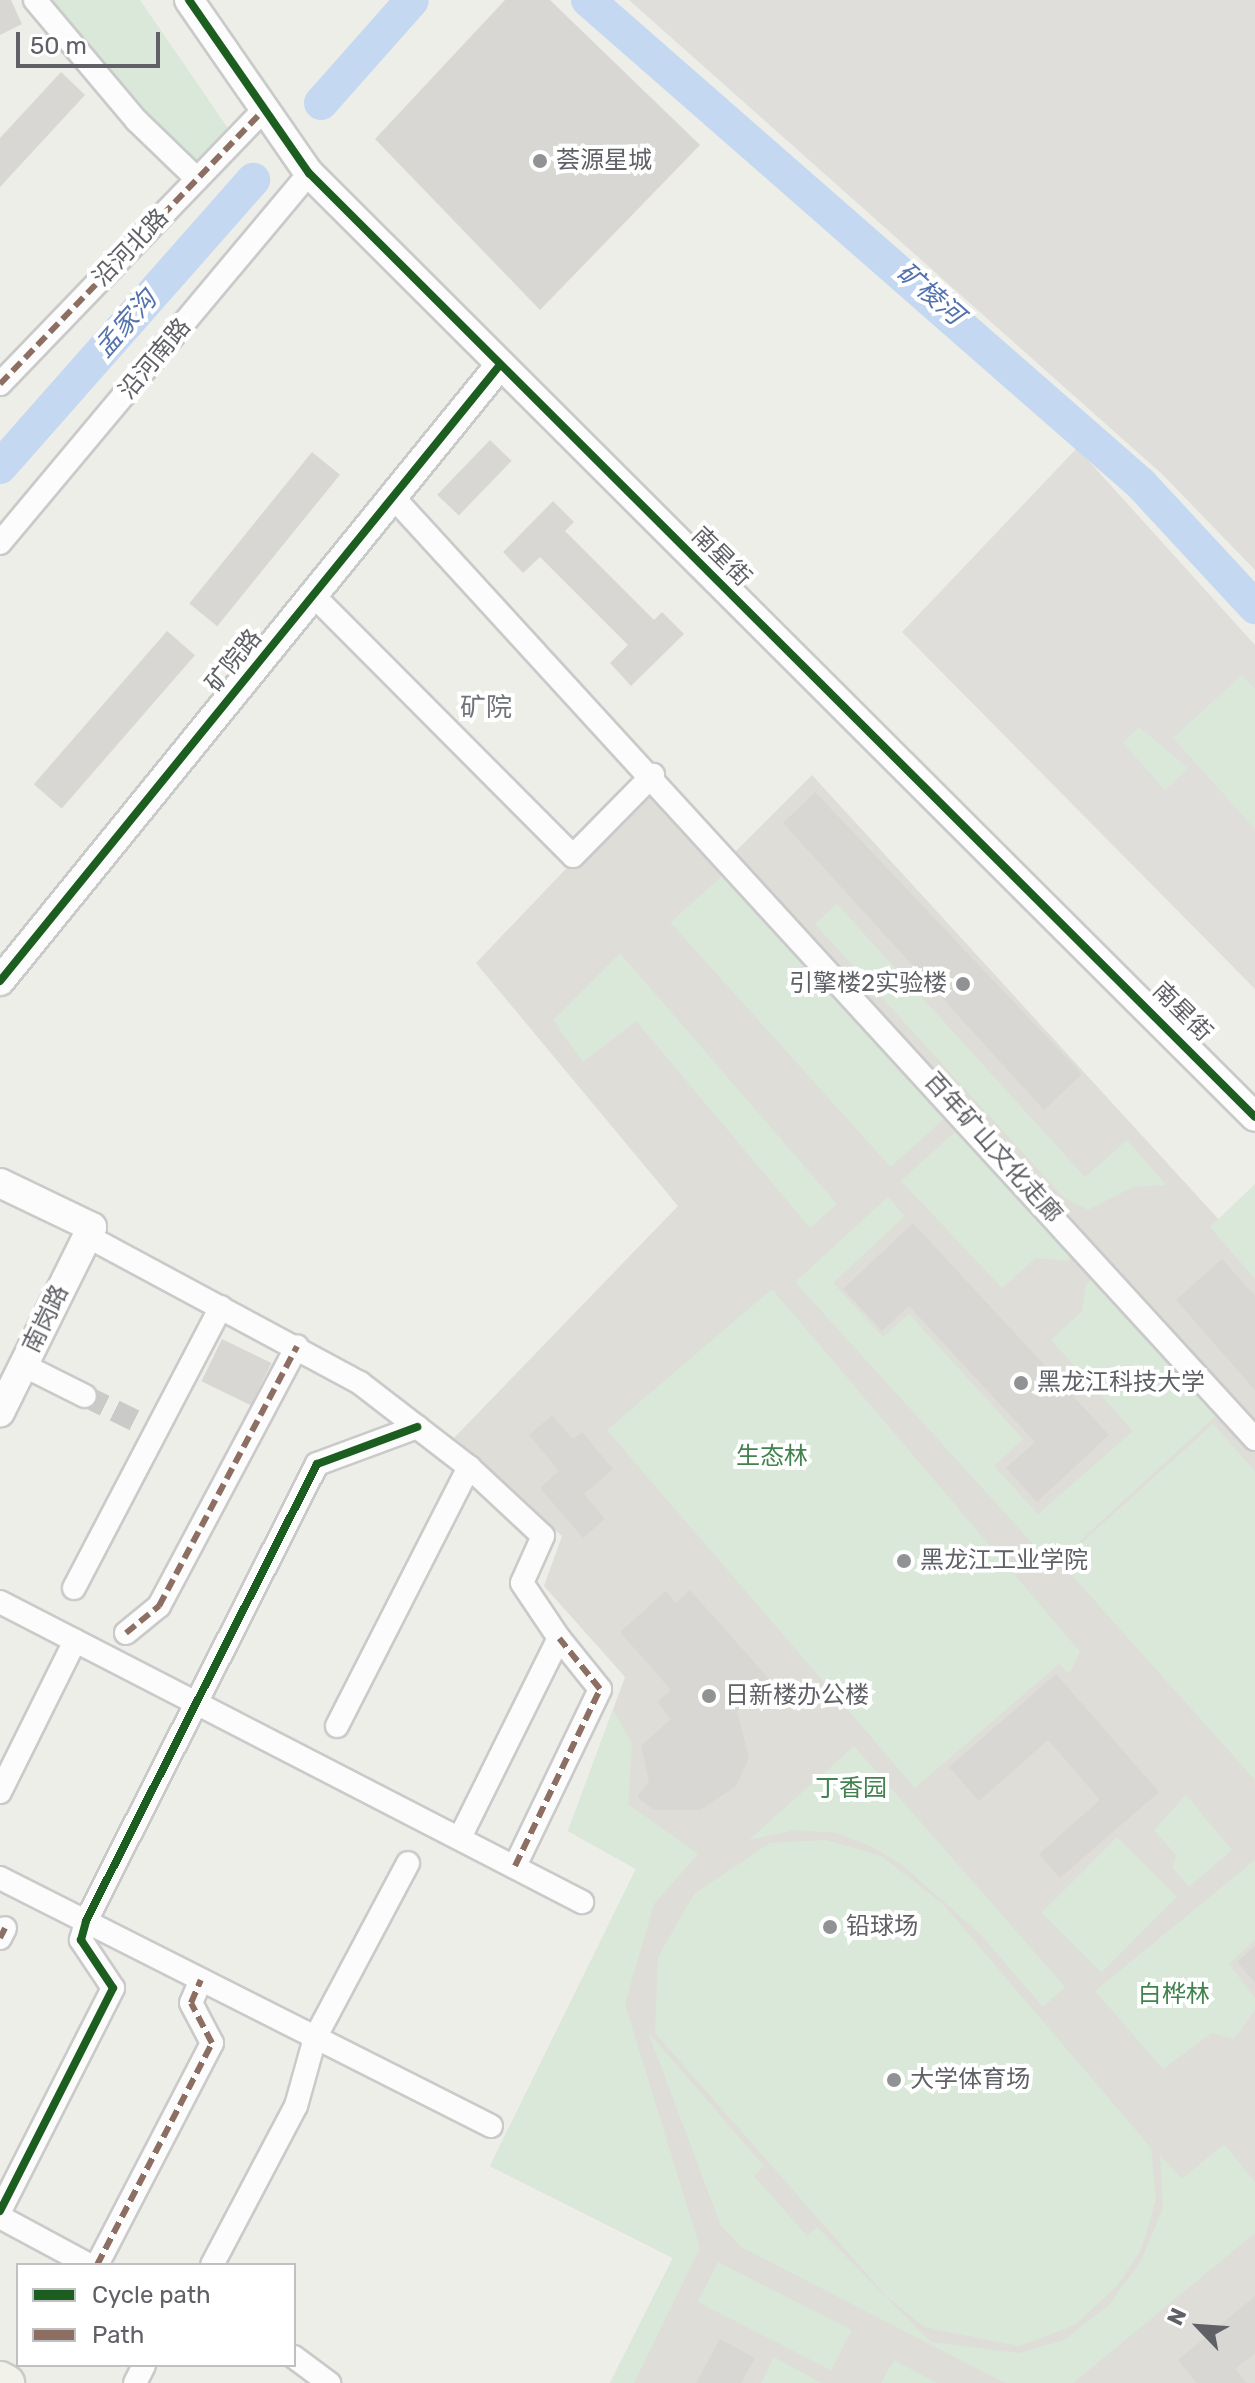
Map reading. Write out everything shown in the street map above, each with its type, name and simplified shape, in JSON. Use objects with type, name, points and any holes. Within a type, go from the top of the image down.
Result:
[{"type":"main road","points":[[0,2380],[6,2383]]},
{"type":"street","points":[[35,0],[136,120],[197,179]]},
{"type":"street","name":"南星街","points":[[189,0],[262,112],[309,173],[499,366],[1255,1117]]},
{"type":"street","name":"沿河北路","points":[[0,384],[262,112]]},
{"type":"street","name":"沿河南路","points":[[0,543],[309,173]]},
{"type":"street","name":"矿院路","points":[[0,981],[499,366]]},
{"type":"street","name":"百年矿山文化走廊","points":[[393,497],[730,858],[1255,1439]]},
{"type":"street","points":[[313,595],[573,856],[653,775]]},
{"type":"street","points":[[0,1183],[297,1346],[417,1427],[469,1467],[543,1536],[522,1583],[559,1638],[600,1689],[515,1866]]},
{"type":"street","name":"南岗路","points":[[0,1412],[90,1231]]},
{"type":"street","points":[[74,1588],[221,1307]]},
{"type":"street","points":[[126,1633],[159,1606],[297,1346]]},
{"type":"street","points":[[23,1365],[85,1396]]},
{"type":"street","points":[[0,2211],[113,1988],[81,1940],[86,1921],[317,1464],[417,1427]]},
{"type":"street","points":[[337,1726],[469,1467]]},
{"type":"street","points":[[0,1602],[582,1902]]},
{"type":"street","points":[[460,1837],[559,1638]]},
{"type":"street","points":[[0,1792],[75,1641]]},
{"type":"street","points":[[213,2263],[296,2106],[315,2038],[408,1863]]},
{"type":"street","points":[[0,1878],[491,2126]]},
{"type":"street","points":[[98,2263],[212,2043],[191,2003],[201,1980]]},
{"type":"street","points":[[0,2217],[85,2263]]},
{"type":"street","points":[[296,2358],[329,2383]]},
{"type":"shaded area","points":[[629,0],[1255,0],[1255,570],[1162,474]]},
{"type":"shaded area","points":[[1077,448],[1255,645],[1255,989],[902,632]]},
{"type":"shaded area","name":"黑龙江工业学院","points":[[812,775],[1255,1259],[1255,2383],[610,2383],[673,2258],[490,2166],[636,1869],[568,1831],[625,1677],[544,1586],[562,1536],[454,1438],[678,1206],[476,963],[643,788],[717,870]]},
{"type":"green space","points":[[41,0],[140,0],[232,134],[195,172]]},
{"type":"green space","points":[[1242,675],[1255,689],[1255,829],[1173,738]]},
{"type":"green space","points":[[1139,727],[1188,768],[1165,790],[1123,743]]},
{"type":"green space","points":[[732,867],[952,1111],[890,1167],[670,923]]},
{"type":"green space","points":[[837,904],[1085,1177],[1127,1140],[1166,1185],[1133,1187],[1088,1210],[1064,1198],[815,924]]},
{"type":"green space","points":[[620,953],[837,1204],[810,1228],[636,1021],[583,1062],[553,1020]]},
{"type":"green space","points":[[962,1125],[1077,1252],[1067,1261],[1036,1258],[1002,1288],[901,1181]]},
{"type":"green space","points":[[1255,1184],[1255,1279],[1210,1227]]},
{"type":"green space","points":[[888,1197],[905,1216],[833,1283],[883,1337],[909,1314],[1023,1439],[994,1466],[1038,1514],[1133,1431],[1051,1340],[1082,1311],[1086,1284],[1095,1275],[1220,1412],[1053,1566],[795,1282]]},
{"type":"green space","name":"生态林","points":[[772,1289],[1080,1652],[1069,1674],[1059,1664],[915,1788],[607,1430]]},
{"type":"green space","points":[[1213,1424],[1255,1471],[1255,1780],[1060,1562]]},
{"type":"green space","points":[[613,1710],[632,1743],[628,1804],[698,1854],[654,1904],[625,2004],[700,2248],[634,2383],[610,2383],[673,2258],[490,2166],[636,1869],[568,1831]]},
{"type":"green space","name":"丁香园","points":[[854,1746],[1065,1987],[1043,2007],[979,1933],[901,1864],[872,1847],[837,1833],[795,1830],[749,1840]]},
{"type":"green space","points":[[1186,1795],[1232,1850],[1189,1887],[1173,1868],[1176,1855],[1154,1830]]},
{"type":"green space","points":[[1117,1837],[1177,1897],[1101,1973],[1041,1913]]},
{"type":"green space","name":"大学体育场","points":[[826,1840],[881,1856],[943,1904],[1151,2148],[1156,2200],[1141,2250],[1117,2286],[1075,2325],[1019,2346],[924,2327],[886,2296],[655,2033],[658,1957],[694,1894],[770,1843]]},
{"type":"green space","name":"白桦林","points":[[1255,1860],[1255,1940],[1229,1964],[1255,1998],[1255,2010],[1234,2039],[1212,2033],[1163,2069],[1095,1991]]},
{"type":"green space","points":[[648,2032],[764,2166],[754,2176],[807,2236],[817,2227],[931,2342],[1019,2353],[1064,2340],[1109,2305],[1141,2261],[1163,2208],[1160,2155],[1182,2179],[1224,2144],[1255,2182],[1255,2233],[1073,2383],[1005,2383],[741,2247],[721,2226]]},
{"type":"green space","points":[[718,2262],[852,2330],[831,2370],[698,2302]]},
{"type":"green space","points":[[774,2357],[821,2383],[761,2383]]},
{"type":"green space","points":[[894,2360],[937,2383],[881,2383]]},
{"type":"building","points":[[0,0],[11,0],[22,24],[0,35]]},
{"type":"building","name":"荟源星城","points":[[505,0],[550,0],[700,145],[540,310],[375,139]]},
{"type":"building","points":[[61,72],[85,95],[0,187],[0,138]]},
{"type":"building","points":[[490,440],[512,461],[459,516],[437,495]]},
{"type":"building","points":[[312,452],[340,475],[217,626],[189,604]]},
{"type":"building","points":[[553,501],[574,522],[565,531],[654,620],[662,612],[684,634],[631,686],[610,663],[628,645],[540,557],[523,573],[503,552]]},
{"type":"building","points":[[167,631],[195,655],[62,808],[34,784]]},
{"type":"building","name":"引擎楼2实验楼","points":[[815,792],[1082,1074],[1044,1110],[783,823]]},
{"type":"building","name":"黑龙江科技大学","points":[[913,1223],[1109,1435],[1037,1502],[1006,1468],[1035,1442],[909,1306],[882,1331],[843,1289]]},
{"type":"building","points":[[1222,1259],[1255,1296],[1255,1390],[1176,1300]]},
{"type":"building","points":[[222,1339],[271,1363],[251,1405],[201,1381]]},
{"type":"building","points":[[552,1415],[573,1439],[582,1432],[613,1469],[584,1494],[605,1519],[583,1538],[540,1488],[559,1471],[529,1435]]},
{"type":"building","name":"日新楼办公楼","points":[[690,1590],[771,1681],[737,1711],[749,1758],[736,1786],[700,1810],[654,1810],[637,1797],[649,1781],[641,1746],[671,1719],[657,1702],[671,1690],[620,1632],[666,1591],[676,1603]]},
{"type":"building","points":[[1056,1674],[1159,1792],[1060,1878],[1039,1854],[1100,1800],[1048,1740],[979,1801],[949,1767]]},
{"type":"building","points":[[1255,1946],[1255,1983],[1237,1962]]},
{"type":"building","points":[[1255,2296],[1255,2353],[1235,2369],[1247,2383],[1197,2383],[1178,2360]]},
{"type":"building","points":[[720,2339],[755,2358],[741,2383],[696,2383]]},
{"type":"waterway","name":"孟家沟","points":[[321,103],[412,0]]},
{"type":"waterway","name":"矿棱河","points":[[588,0],[1141,484],[1255,607]]},
{"type":"waterway","name":"孟家沟","points":[[0,467],[253,180]]},
{"type":"tunnel","points":[[85,1396],[156,1431]]},
{"type":"marked path","points":[[0,384],[262,112]]},
{"type":"marked path","points":[[126,1633],[159,1606],[297,1346]]},
{"type":"marked path","points":[[515,1866],[600,1689],[559,1638]]},
{"type":"marked path","points":[[0,1938],[5,1928]]},
{"type":"marked path","points":[[98,2263],[212,2043],[191,2003],[201,1980]]},
{"type":"cycle path","points":[[189,0],[309,173],[1255,1117]]},
{"type":"cycle path","points":[[0,981],[499,366]]},
{"type":"cycle path","points":[[0,2211],[113,1988],[81,1940],[86,1921],[317,1464],[417,1427]]},
{"type":"place","name":"荟源星城","points":[[540,161]]},
{"type":"place","name":"引擎楼2实验楼","points":[[963,984]]},
{"type":"place","name":"黑龙江科技大学","points":[[1021,1383]]},
{"type":"place","name":"黑龙江工业学院","points":[[904,1561]]},
{"type":"place","name":"日新楼办公楼","points":[[709,1696]]},
{"type":"place","name":"铅球场","points":[[830,1927]]},
{"type":"place","name":"大学体育场","points":[[894,2080]]},
{"type":"district","name":"矿院","points":[[486,708]]}]
